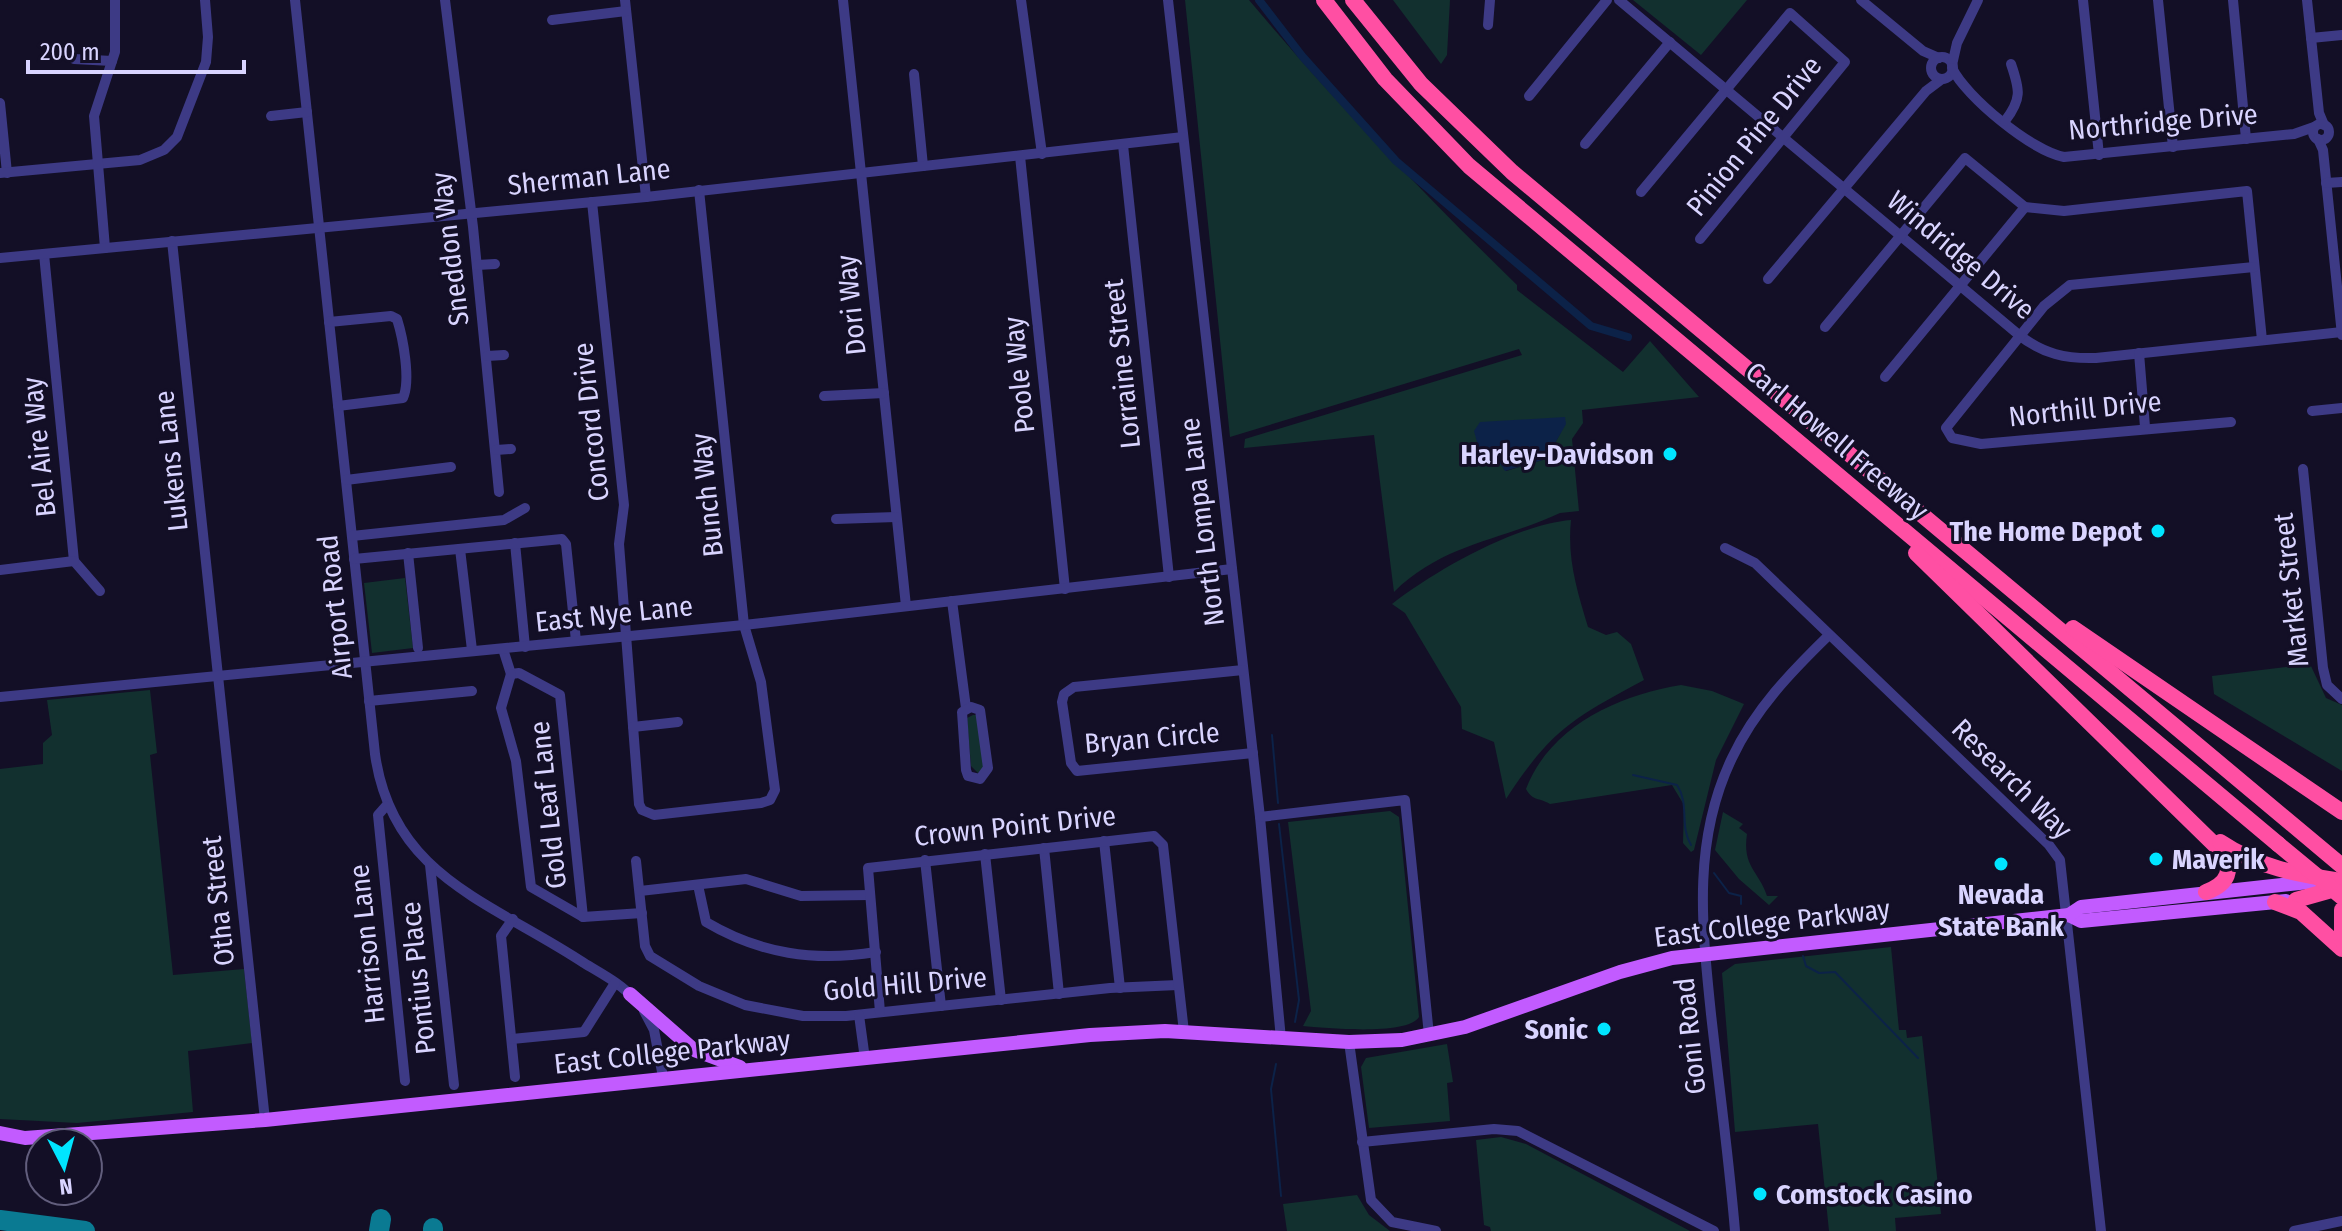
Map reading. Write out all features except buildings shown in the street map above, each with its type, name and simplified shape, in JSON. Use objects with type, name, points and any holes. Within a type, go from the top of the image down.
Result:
[{"type":"highway","name":"Carl Howell Freeway","points":[[1324,0],[1385,79],[1469,166],[2278,844],[2339,883]]},
{"type":"highway","name":"Carl Howell Freeway","points":[[1353,0],[1406,67],[1478,141],[2312,841],[2339,883]]},
{"type":"highway","points":[[1869,502],[1882,521],[2199,826],[2229,865],[2223,882],[2206,892]]},
{"type":"highway","points":[[1913,506],[2070,626],[2341,812]]},
{"type":"highway","points":[[2199,826],[2257,862],[2339,883]]},
{"type":"highway","points":[[2294,891],[2339,883]]},
{"type":"highway","points":[[2275,902],[2301,912],[2342,949]]},
{"type":"highway","points":[[2342,910],[2342,940]]},
{"type":"main road","name":"East College Parkway","points":[[2069,915],[2081,921],[2275,902],[2294,891]]},
{"type":"main road","name":"East College Parkway","points":[[0,1133],[25,1138],[265,1120],[1090,1035],[1184,1032],[1349,1042],[1429,1035],[1475,1024],[1639,966],[1705,953],[2069,915],[2081,907],[2206,892],[2294,891]]},
{"type":"main road","points":[[630,994],[694,1050],[748,1070]]},
{"type":"street","points":[[105,248],[94,116],[117,36],[115,0]]},
{"type":"street","points":[[0,103],[4,173],[154,156],[177,137],[206,62],[205,0]]},
{"type":"street","name":"Airport Road","points":[[295,0],[376,764],[386,806],[406,841],[430,865],[630,994],[654,1030],[663,1077]]},
{"type":"street","name":"Sneddon Way","points":[[445,0],[487,356],[499,492]]},
{"type":"street","name":"Dori Way","points":[[843,0],[906,606]]},
{"type":"street","points":[[1021,0],[1042,154]]},
{"type":"street","name":"North Lompa Lane","points":[[1168,0],[1260,817],[1281,1039]]},
{"type":"street","points":[[1488,25],[1490,0]]},
{"type":"street","points":[[1529,96],[1607,0]]},
{"type":"street","name":"Windridge Drive","points":[[1619,0],[2019,335],[2046,352],[2066,357],[2139,353],[2342,333]]},
{"type":"street","points":[[1768,279],[1927,90],[1943,79],[1952,66],[1957,43],[1978,0]]},
{"type":"street","points":[[2083,0],[2099,155]]},
{"type":"street","points":[[2158,0],[2173,147]]},
{"type":"street","points":[[2233,0],[2246,139]]},
{"type":"street","points":[[2307,0],[2342,333]]},
{"type":"street","points":[[1865,1],[1923,51],[1952,66]]},
{"type":"street","points":[[552,20],[626,6],[646,197]]},
{"type":"street","name":"Pinion Pine Drive","points":[[1700,239],[1845,62],[1790,13],[1728,90]]},
{"type":"street","points":[[2311,38],[2342,35]]},
{"type":"street","points":[[1585,144],[1670,42]]},
{"type":"street","points":[[1927,90],[1931,70],[1957,43]]},
{"type":"street","points":[[1923,51],[1931,70]]},
{"type":"street","points":[[74,59],[112,61]]},
{"type":"street","points":[[2005,121],[2021,94],[2011,64]]},
{"type":"street","name":"Northridge Drive","points":[[1952,66],[1965,87],[2050,154],[2071,157],[2099,155],[2342,129]]},
{"type":"street","name":"Northridge Drive","points":[[1931,70],[1943,79],[1965,87]]},
{"type":"street","points":[[914,74],[923,166]]},
{"type":"street","points":[[1641,192],[1728,90]]},
{"type":"street","points":[[271,116],[307,112]]},
{"type":"street","name":"Sherman Lane","points":[[0,258],[646,197],[1183,137]]},
{"type":"street","name":"Lorraine Street","points":[[1123,145],[1169,577]]},
{"type":"street","name":"Poole Way","points":[[1020,156],[1065,589]]},
{"type":"street","points":[[1825,327],[1965,158],[2025,207],[2064,211],[2247,191],[2262,340]]},
{"type":"street","points":[[2326,183],[2342,182]]},
{"type":"street","name":"Bunch Way","points":[[658,813],[761,803],[770,800],[774,793],[761,682],[744,625],[699,190]]},
{"type":"street","name":"Concord Drive","points":[[592,202],[624,505],[619,540],[639,804],[648,814],[658,813]]},
{"type":"street","points":[[1885,377],[2025,207]]},
{"type":"street","name":"Lukens Lane","points":[[172,241],[219,676]]},
{"type":"street","name":"Bel Aire Way","points":[[44,254],[74,561]]},
{"type":"street","points":[[477,265],[495,264]]},
{"type":"street","points":[[2019,335],[2052,297],[2070,285],[2254,267]]},
{"type":"street","points":[[329,322],[393,317],[399,324],[403,358],[406,390],[403,398],[338,406]]},
{"type":"street","name":"Northill Drive","points":[[2019,335],[1947,423],[1946,432],[1952,438],[1981,444],[2145,427],[2231,422]]},
{"type":"street","points":[[2139,353],[2145,427]]},
{"type":"street","points":[[487,356],[504,355]]},
{"type":"street","points":[[824,396],[884,393]]},
{"type":"street","points":[[2312,411],[2342,408]]},
{"type":"street","points":[[496,450],[511,449]]},
{"type":"street","points":[[346,480],[451,467]]},
{"type":"street","name":"Market Street","points":[[2303,469],[2323,668],[2327,685],[2342,699]]},
{"type":"street","points":[[352,536],[504,520],[525,508]]},
{"type":"street","points":[[836,519],[896,517]]},
{"type":"street","points":[[354,559],[565,541],[576,641]]},
{"type":"street","points":[[515,543],[525,647]]},
{"type":"street","name":"Research Way","points":[[1725,548],[1750,559],[2053,849],[2064,870],[2101,1231]]},
{"type":"street","points":[[460,549],[472,650]]},
{"type":"street","points":[[408,553],[418,648]]},
{"type":"street","points":[[0,570],[74,561],[100,591]]},
{"type":"street","name":"East Nye Lane","points":[[0,697],[744,625],[1232,569]]},
{"type":"street","points":[[952,601],[966,708],[961,721],[966,770],[968,776],[980,779],[988,768],[984,720],[980,710],[966,708]]},
{"type":"street","name":"Goni Road","points":[[1735,1231],[1705,953],[1701,894],[1704,855],[1724,776],[1756,715],[1829,635]]},
{"type":"street","points":[[503,649],[511,674]]},
{"type":"street","name":"Bryan Circle","points":[[1243,670],[1074,687],[1064,694],[1062,702],[1071,763],[1077,771],[1253,753]]},
{"type":"street","name":"Gold Leaf Lane","points":[[583,917],[560,695],[519,673],[511,674],[501,708],[516,761],[528,880],[534,889],[583,917],[642,913]]},
{"type":"street","name":"Otha Street","points":[[219,676],[265,1120]]},
{"type":"street","points":[[369,701],[472,691]]},
{"type":"street","points":[[633,727],[678,722]]},
{"type":"street","points":[[1260,817],[1405,800],[1429,1035]]},
{"type":"street","name":"Harrison Lane","points":[[386,806],[378,815],[405,1081]]},
{"type":"street","name":"Crown Point Drive","points":[[870,895],[868,868],[874,866],[1154,836],[1161,840],[1178,985]]},
{"type":"street","points":[[1104,841],[1120,988]]},
{"type":"street","points":[[1044,848],[1059,994]]},
{"type":"street","points":[[985,854],[1001,1000]]},
{"type":"street","points":[[925,860],[941,1006]]},
{"type":"street","name":"Gold Hill Drive","points":[[636,861],[650,956],[699,986],[769,1011],[803,1016],[859,1015],[1120,988],[1178,985]]},
{"type":"street","name":"Pontius Place","points":[[430,865],[454,1085]]},
{"type":"street","points":[[640,891],[746,879],[801,896],[870,895],[880,1012]]},
{"type":"street","points":[[698,885],[706,922],[758,947],[804,957],[876,952]]},
{"type":"street","points":[[513,919],[501,936],[515,1077]]},
{"type":"street","points":[[512,1039],[584,1032],[615,983]]},
{"type":"street","points":[[1178,985],[1184,1032]]},
{"type":"street","points":[[859,1015],[865,1059]]},
{"type":"street","points":[[1349,1042],[1369,1196],[1379,1212],[1399,1225],[1436,1231]]},
{"type":"street","points":[[1362,1142],[1501,1128],[1528,1134],[1714,1231]]},
{"type":"street","points":[[2294,1231],[2342,1221]]},
{"type":"green space","points":[[1185,0],[1249,0],[1379,146],[1517,285],[1517,290],[1623,372],[1650,341],[1699,397],[1582,410],[1583,423],[1572,439],[1579,511],[1560,513],[1453,553],[1413,576],[1394,592],[1374,435],[1244,448],[1245,439],[1522,355],[1519,349],[1230,437]],"holes":[[[1561,432],[1546,459],[1506,471],[1501,465],[1483,464]]]},
{"type":"green space","points":[[1393,0],[1450,0],[1447,55],[1441,64]]},
{"type":"green space","points":[[1633,0],[1747,0],[1701,55]]},
{"type":"green space","points":[[1571,520],[1572,561],[1588,627],[1606,635],[1617,632],[1631,644],[1644,680],[1565,728],[1537,757],[1506,799],[1494,742],[1462,729],[1461,707],[1405,613],[1392,604],[1477,551],[1526,530]]},
{"type":"green space","points":[[405,578],[413,648],[372,653],[364,583]]},
{"type":"green space","points":[[2310,664],[2326,698],[2342,705],[2342,771],[2214,694],[2212,676]]},
{"type":"green space","points":[[1681,685],[1712,691],[1744,704],[1716,760],[1694,850],[1691,852],[1683,843],[1684,805],[1672,785],[1550,804],[1534,798],[1526,789],[1537,767],[1552,748],[1589,717],[1634,697]]},
{"type":"green space","points":[[150,690],[157,753],[150,755],[173,975],[244,969],[252,1043],[188,1051],[193,1112],[77,1123],[0,1119],[0,769],[43,764],[43,743],[52,735],[47,700]]},
{"type":"green space","points":[[978,715],[987,766],[978,773],[971,766],[967,718]]},
{"type":"green space","points":[[1390,811],[1399,817],[1419,1017],[1412,1023],[1383,1029],[1303,1026],[1311,1011],[1288,822]]},
{"type":"green space","points":[[1723,812],[1743,824],[1739,828],[1747,834],[1749,862],[1767,896],[1778,896],[1769,905],[1739,879],[1715,850]]},
{"type":"green space","points":[[1891,947],[1899,1030],[1906,1030],[1907,1038],[1922,1036],[1941,1214],[1895,1218],[1896,1231],[1829,1231],[1818,1124],[1735,1132],[1722,973],[1735,964]]},
{"type":"green space","points":[[1447,1044],[1453,1082],[1447,1083],[1450,1121],[1369,1128],[1361,1067],[1366,1058]]},
{"type":"green space","points":[[1501,1137],[1526,1144],[1690,1231],[1491,1231],[1484,1225],[1476,1140]]},
{"type":"green space","points":[[1357,1195],[1369,1215],[1390,1231],[1287,1231],[1283,1204]]},
{"type":"water","points":[[1565,417],[1566,424],[1546,459],[1505,471],[1501,465],[1483,464],[1474,431],[1480,422]]},
{"type":"waterway","points":[[1259,0],[1302,56],[1396,161],[1591,326],[1628,337]]},
{"type":"waterway","points":[[1272,735],[1278,803]]},
{"type":"waterway","points":[[1633,775],[1677,785],[1683,800],[1687,838],[1691,845]]},
{"type":"waterway","points":[[1279,824],[1299,1000],[1295,1022]]},
{"type":"waterway","points":[[1714,873],[1729,893],[1741,896],[1741,904]]},
{"type":"waterway","points":[[1758,921],[1780,926],[1784,930]]},
{"type":"waterway","points":[[1803,956],[1806,966],[1819,973],[1835,972],[1918,1058]]},
{"type":"waterway","points":[[1276,1064],[1271,1089],[1281,1196]]},
{"type":"taxiway","points":[[379,1231],[381,1219]]},
{"type":"taxiway","points":[[0,1220],[85,1231]]},
{"type":"place","name":"Harley-Davidson","points":[[1670,454]]},
{"type":"place","name":"The Home Depot","points":[[2158,531]]},
{"type":"place","name":"Maverik","points":[[2156,859]]},
{"type":"place","name":"Nevada State Bank","points":[[2001,864]]},
{"type":"place","name":"Sonic","points":[[1604,1029]]},
{"type":"place","name":"Comstock Casino","points":[[1760,1194]]}]
